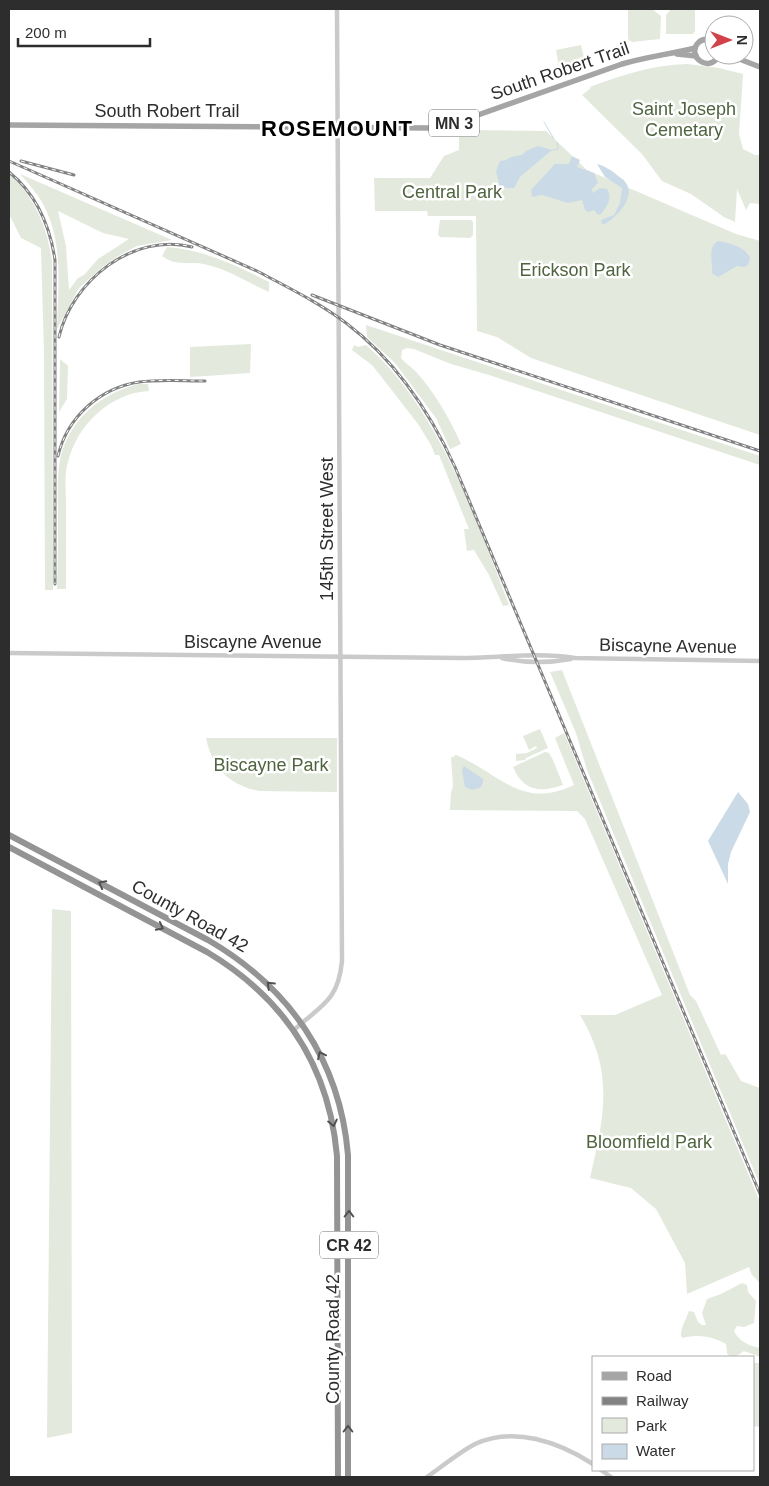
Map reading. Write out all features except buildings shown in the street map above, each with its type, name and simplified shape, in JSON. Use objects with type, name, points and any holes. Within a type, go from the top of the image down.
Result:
[{"type":"highway","name":"County Road 42","points":[[9,835],[224,949],[271,986],[302,1023],[317,1047],[332,1081],[340,1106],[347,1143],[349,1183],[348,1477]]},
{"type":"highway","name":"County Road 42","points":[[9,847],[225,963],[256,986],[273,1004],[294,1030],[307,1052],[322,1085],[333,1122],[337,1150],[338,1477]]},
{"type":"main road","points":[[672,54],[695,48],[704,40]]},
{"type":"main road","points":[[695,48],[696,56],[704,62]]},
{"type":"main road","name":"South Robert Trail","points":[[9,125],[423,129],[451,124],[640,58],[672,54]]},
{"type":"main road","points":[[672,54],[696,56]]},
{"type":"street","name":"145th Street West","points":[[294,1030],[328,1000],[336,987],[341,972],[337,9]]},
{"type":"street","name":"Biscayne Avenue","points":[[9,653],[498,658],[512,655],[535,655],[575,658],[760,661]]},
{"type":"street","points":[[427,1477],[476,1444],[504,1436],[527,1438],[556,1446],[592,1463]]},
{"type":"green space","points":[[628,9],[652,9],[661,16],[660,39],[632,42],[628,39]]},
{"type":"green space","points":[[671,9],[695,9],[695,31],[693,34],[666,34],[666,15]]},
{"type":"green space","points":[[581,45],[585,62],[559,67],[556,50]]},
{"type":"green space","name":"Saint Joseph Cemetary","points":[[687,64],[719,68],[743,74],[739,134],[743,149],[755,155],[760,155],[760,204],[750,203],[746,210],[737,189],[735,222],[724,217],[691,194],[662,181],[642,154],[582,95],[590,87],[626,75],[662,66]]},
{"type":"green space","name":"Erickson Park","points":[[466,130],[546,131],[587,170],[736,234],[760,241],[760,435],[531,358],[497,337],[477,331],[476,216],[428,216],[427,211],[375,211],[374,178],[430,178],[444,156],[459,150],[459,132]]},
{"type":"green space","points":[[9,174],[26,193],[39,214],[52,262],[53,590],[45,590],[44,353],[41,248],[21,238],[9,214]]},
{"type":"green space","points":[[20,174],[172,240],[137,246],[118,256],[100,269],[79,288],[57,329],[59,281],[54,234],[43,204]],"holes":[[[58,211],[103,233],[129,239],[98,259],[84,275],[78,278],[69,290],[66,246]]]},
{"type":"green space","points":[[440,220],[471,220],[473,222],[473,235],[470,238],[440,237],[438,234]]},
{"type":"green space","points":[[167,247],[194,251],[232,264],[269,282],[269,292],[216,267],[168,260],[162,256]]},
{"type":"green space","points":[[366,325],[760,456],[760,465],[451,364],[414,349],[407,348],[402,350],[401,358],[416,372],[430,390],[457,435],[461,444],[450,449],[436,418],[395,363],[367,337]]},
{"type":"green space","points":[[251,344],[250,373],[190,377],[190,347]]},
{"type":"green space","points":[[354,345],[358,347],[366,345],[391,370],[414,399],[434,431],[468,501],[509,605],[503,606],[489,575],[474,550],[467,551],[464,529],[469,529],[439,455],[435,455],[418,424],[372,365],[352,350]]},
{"type":"green space","points":[[60,359],[68,366],[67,399],[59,412]]},
{"type":"green space","points":[[139,384],[148,384],[149,391],[121,398],[97,413],[87,424],[72,448],[66,478],[66,589],[57,589],[58,477],[62,451],[68,436],[76,424],[97,403],[110,395]]},
{"type":"green space","points":[[562,670],[690,995],[696,1001],[721,1055],[726,1055],[741,1081],[760,1088],[760,1185],[587,770],[576,733],[550,672]]},
{"type":"green space","points":[[540,729],[548,748],[525,760],[516,761],[516,754],[527,753],[537,748],[536,746],[529,750],[523,736]]},
{"type":"green space","name":"Bloomfield Park","points":[[564,733],[760,1202],[760,1283],[752,1275],[749,1267],[687,1294],[685,1263],[656,1209],[631,1188],[590,1178],[602,1115],[602,1076],[591,1036],[580,1015],[615,1015],[662,995],[585,819],[577,811],[450,810],[453,786],[451,758],[456,755],[525,792],[540,794],[556,792],[574,785],[555,738]]},
{"type":"green space","name":"Biscayne Park","points":[[206,738],[337,738],[337,792],[259,791],[248,788],[223,774],[213,758]]},
{"type":"green space","points":[[545,752],[549,753],[553,760],[563,785],[547,789],[533,788],[522,781],[513,767]]},
{"type":"green space","points":[[52,909],[71,911],[72,1433],[47,1438]]},
{"type":"green space","points":[[742,1283],[747,1285],[748,1292],[756,1301],[754,1323],[744,1327],[737,1326],[734,1331],[738,1338],[760,1348],[760,1357],[744,1351],[736,1356],[729,1356],[726,1344],[721,1341],[705,1336],[683,1338],[681,1336],[689,1311],[694,1312],[698,1322],[706,1325],[702,1313],[707,1299]]},
{"type":"green space","points":[[754,1363],[760,1363],[760,1427],[754,1426]]},
{"type":"water","points":[[538,146],[552,150],[520,177],[514,188],[499,188],[496,171],[500,161],[522,155],[526,151]]},
{"type":"water","points":[[572,156],[580,160],[577,167],[594,173],[598,183],[592,189],[593,193],[600,188],[607,189],[609,192],[608,202],[600,215],[594,210],[588,212],[585,210],[582,200],[568,203],[542,195],[532,197],[531,190],[555,164],[569,164]]},
{"type":"water","points":[[597,164],[608,168],[623,180],[626,183],[629,194],[620,212],[605,224],[602,224],[601,220],[614,215],[620,203],[622,188],[605,177]]},
{"type":"water","points":[[718,241],[732,244],[745,251],[750,258],[748,265],[744,267],[737,266],[718,277],[712,273],[712,251]]},
{"type":"water","points":[[464,766],[483,779],[481,787],[473,790],[465,787],[462,770]]},
{"type":"water","points":[[738,792],[748,804],[750,812],[731,852],[728,864],[728,884],[708,841]]},
{"type":"waterway","points":[[544,122],[554,139]]},
{"type":"waterway","points":[[552,150],[558,149],[557,143]]},
{"type":"railway","points":[[9,161],[257,271],[302,295],[335,315],[364,338],[380,353],[410,388],[434,427],[455,467],[760,1194]]},
{"type":"railway","points":[[21,161],[74,175]]},
{"type":"railway","points":[[9,172],[27,190],[40,212],[50,235],[55,260],[55,584]]},
{"type":"railway","points":[[59,337],[66,316],[77,297],[91,280],[108,265],[127,254],[148,247],[170,244],[192,247]]},
{"type":"railway","points":[[312,295],[440,345],[760,451]]},
{"type":"railway","points":[[58,456],[62,442],[77,417],[87,407],[111,391],[125,385],[147,381],[205,381]]},
{"type":"district","name":"ROSEMOUNT","points":[[337,128]]},
{"type":"park label","name":"Central Park","points":[[452,192]]}]
